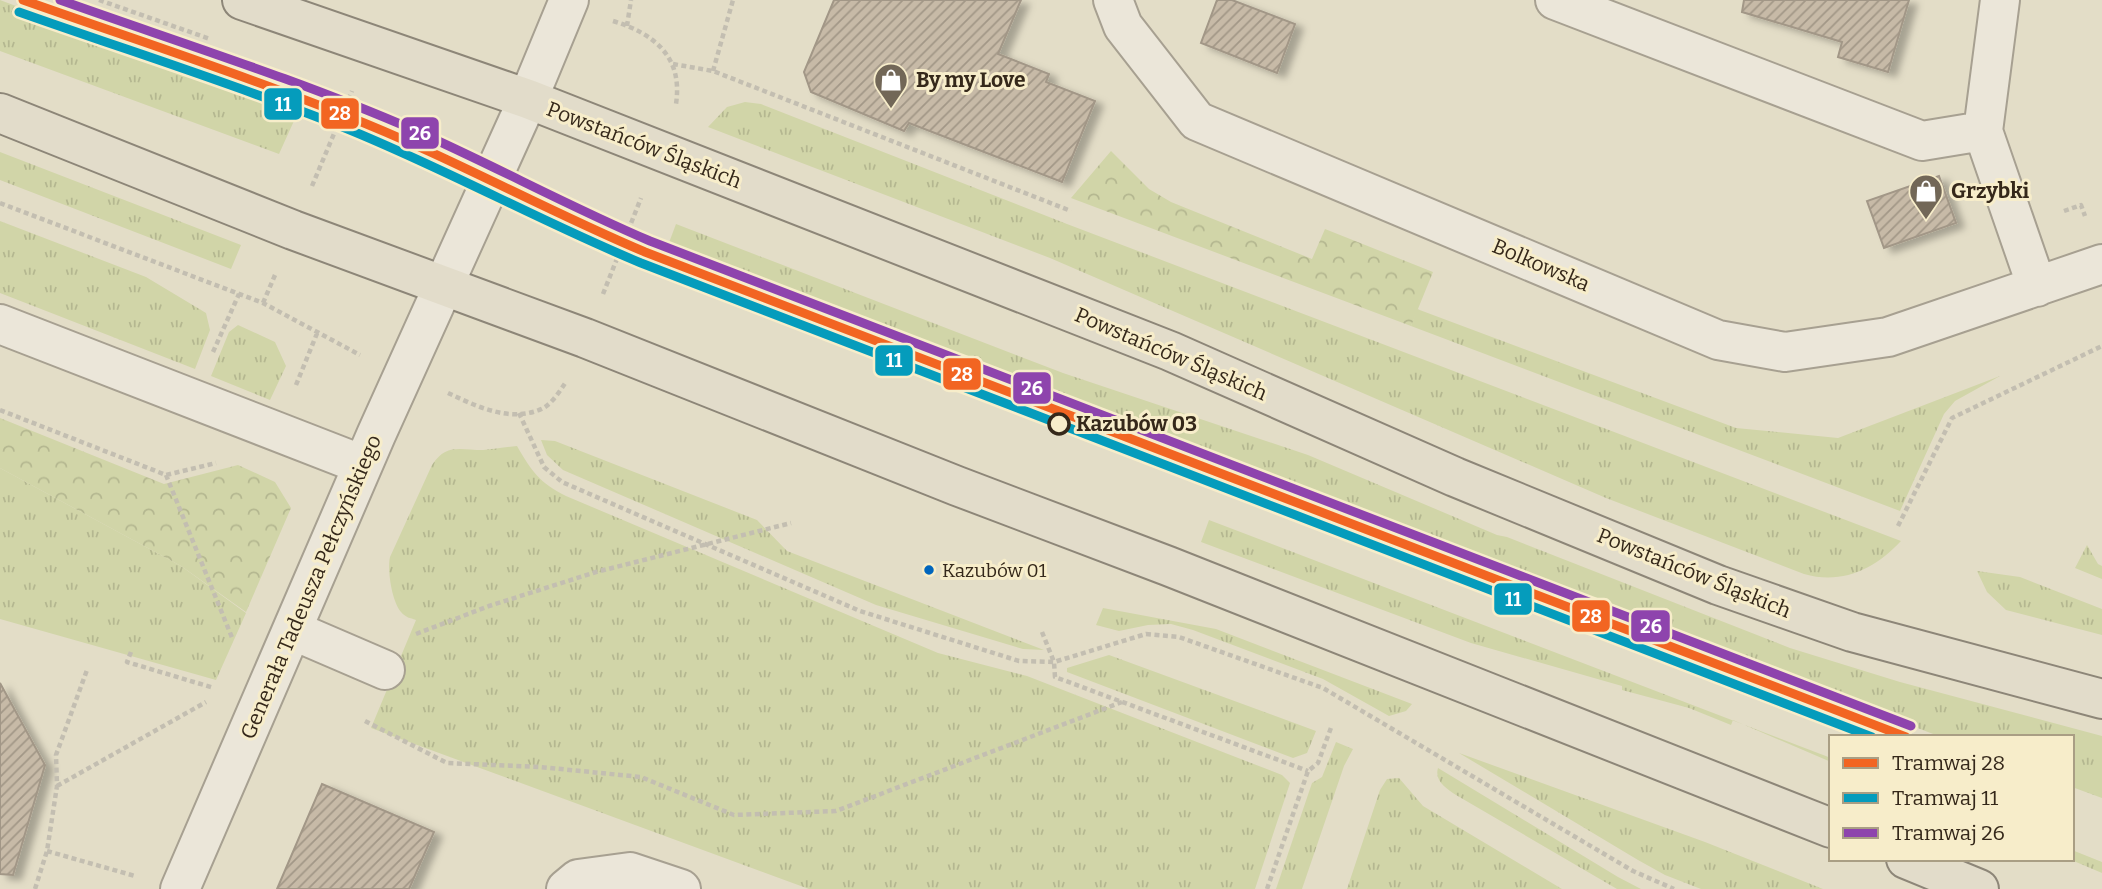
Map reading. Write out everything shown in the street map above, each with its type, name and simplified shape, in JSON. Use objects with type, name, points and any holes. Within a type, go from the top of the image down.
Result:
[{"type":"main road","name":"Powstańców Śląskich","points":[[242,0],[528,99],[1170,351],[1455,477],[1718,584],[1852,632],[2102,699]]},
{"type":"main road","points":[[0,113],[293,230],[585,338],[1829,827]]},
{"type":"main road","points":[[1911,861],[1979,889]]},
{"type":"street","points":[[528,99],[569,0]]},
{"type":"street","name":"Bolkowska","points":[[1113,0],[1123,26],[1197,121],[1718,340],[1785,352],[1888,337],[2102,264]]},
{"type":"street","points":[[1555,0],[1922,141],[1983,131]]},
{"type":"street","points":[[2000,0],[1983,131],[2037,287]]},
{"type":"street","name":"Generała Tadeusza Pełczyńskiego","points":[[163,884],[292,630],[363,465],[528,99]]},
{"type":"street","points":[[0,324],[363,465]]},
{"type":"street","points":[[292,630],[385,670]]},
{"type":"street","points":[[566,889],[578,879],[630,872],[681,889]]},
{"type":"path","points":[[626,26],[631,0]]},
{"type":"path","points":[[713,71],[733,0]]},
{"type":"path","points":[[603,19],[646,34],[660,45],[673,64],[677,81],[674,111]]},
{"type":"path","points":[[673,64],[713,71],[1071,211]]},
{"type":"path","points":[[317,176],[348,104]]},
{"type":"path","points":[[0,203],[263,303],[364,356]]},
{"type":"path","points":[[606,286],[637,208]]},
{"type":"path","points":[[263,303],[277,269]]},
{"type":"path","points":[[194,398],[239,294]]},
{"type":"path","points":[[292,393],[318,331]]},
{"type":"path","points":[[1898,526],[1952,418],[2102,346]]},
{"type":"path","points":[[446,393],[493,412],[507,414],[540,410],[551,401],[572,372]]},
{"type":"path","points":[[0,410],[166,475],[236,647]]},
{"type":"path","points":[[519,413],[541,462],[554,478],[860,611],[1019,662],[1054,662],[1146,634],[1180,637],[1324,688],[1633,871],[1674,889]]},
{"type":"path","points":[[407,637],[489,606],[596,572],[791,523]]},
{"type":"path","points":[[1042,632],[1054,662],[1055,677],[1308,771]]},
{"type":"path","points":[[131,652],[127,662],[225,691]]},
{"type":"path","points":[[35,889],[47,851],[57,786],[56,755],[87,670]]},
{"type":"path","points":[[57,786],[215,696]]},
{"type":"path","points":[[365,721],[447,763],[540,767],[641,777],[734,815],[836,811],[1122,702]]},
{"type":"path","points":[[1267,889],[1308,771],[1318,763],[1332,725]]},
{"type":"path","points":[[47,851],[163,884]]},
{"type":"green space","points":[[0,0],[298,112],[279,154],[0,51]]},
{"type":"green space","points":[[745,102],[761,104],[1067,224],[1901,541],[1880,560],[1857,572],[1832,577],[1804,574],[1606,498],[1050,258],[708,127],[727,107]]},
{"type":"green space","points":[[1111,151],[1149,189],[1171,202],[1312,259],[1325,229],[1433,272],[1411,326],[1071,198]]},
{"type":"green space","points":[[0,152],[241,245],[231,269],[0,180]]},
{"type":"green space","points":[[0,221],[146,277],[206,313],[210,330],[195,369],[0,293]]},
{"type":"green space","points":[[676,224],[1063,373],[1308,455],[1497,535],[1790,648],[1900,682],[2102,736],[2102,798],[2074,788],[2074,735],[1936,735],[667,248]]},
{"type":"green space","points":[[1417,309],[1736,428],[1838,438],[2000,376],[1955,401],[1944,414],[1900,511],[1411,326]]},
{"type":"green space","points":[[238,325],[275,342],[286,366],[270,400],[211,376],[229,332]]},
{"type":"green space","points":[[0,418],[164,484],[238,465],[275,482],[291,508],[246,612],[181,566],[0,468]]},
{"type":"green space","points":[[541,440],[555,441],[757,520],[787,551],[1044,650],[1023,649],[876,605],[563,470],[547,455]]},
{"type":"green space","points":[[517,446],[537,476],[566,496],[938,653],[1027,676],[1282,775],[1290,783],[1255,889],[809,889],[371,728],[416,620],[403,614],[395,601],[390,577],[390,557],[432,465],[443,453],[454,449],[483,450]]},
{"type":"green space","points":[[0,468],[181,566],[246,613],[216,680],[0,619]]},
{"type":"green space","points":[[1209,520],[1733,720],[1731,725],[1689,708],[1622,690],[1622,686],[1471,643],[1201,542]]},
{"type":"green space","points":[[2087,545],[2102,566],[2102,579],[2075,568]]},
{"type":"green space","points":[[1977,571],[2020,577],[2102,609],[2102,635],[2006,610],[1987,592]]},
{"type":"green space","points":[[1103,608],[1216,629],[1412,704],[1406,711],[1389,716],[1323,679],[1171,624],[1119,631],[1096,625]]},
{"type":"green space","points":[[1109,655],[1316,731],[1307,753],[1293,758],[1067,672],[1067,668]]},
{"type":"green space","points":[[1744,725],[1829,757],[1829,761]]},
{"type":"green space","points":[[1336,742],[1353,749],[1344,766],[1302,889],[1276,889],[1312,783],[1322,777]]},
{"type":"green space","points":[[1459,753],[1705,842],[1823,889],[1701,889],[1665,875],[1638,860]]},
{"type":"green space","points":[[1438,768],[1641,889],[1617,889],[1456,795],[1440,781]]},
{"type":"green space","points":[[1399,778],[1423,806],[1562,889],[1347,889],[1380,790],[1387,779]]},
{"type":"green space","points":[[2074,851],[2102,862],[2102,873],[2074,861]]},
{"type":"building","points":[[834,0],[1021,0],[998,54],[1049,74],[1046,82],[1095,101],[1062,182],[909,123],[904,131],[811,92],[804,72]]},
{"type":"building","points":[[1217,0],[1232,0],[1295,24],[1277,73],[1201,43]]},
{"type":"building","points":[[1744,0],[1909,0],[1888,72],[1838,57],[1842,42],[1742,12]]},
{"type":"building","points":[[1939,176],[1956,223],[1884,248],[1867,201]]},
{"type":"building","points":[[0,683],[45,765],[13,875],[0,874]]},
{"type":"building","points":[[322,784],[434,832],[409,889],[277,889]]},
{"type":"tram line","name":"28","points":[[23,0],[225,70],[344,115],[420,147],[645,252],[1901,735]]},
{"type":"tram line","name":"26","points":[[60,0],[327,94],[414,130],[650,241],[1911,726]]},
{"type":"tram line","name":"11","points":[[19,12],[221,81],[340,126],[641,263],[1867,735]]},
{"type":"place","name":"By my Love","points":[[891,110]]},
{"type":"place","name":"Grzybki","points":[[1926,221]]},
{"type":"place","name":"Kazubów 03","points":[[1059,424]]},
{"type":"place","name":"Kazubów 01","points":[[929,570]]}]
